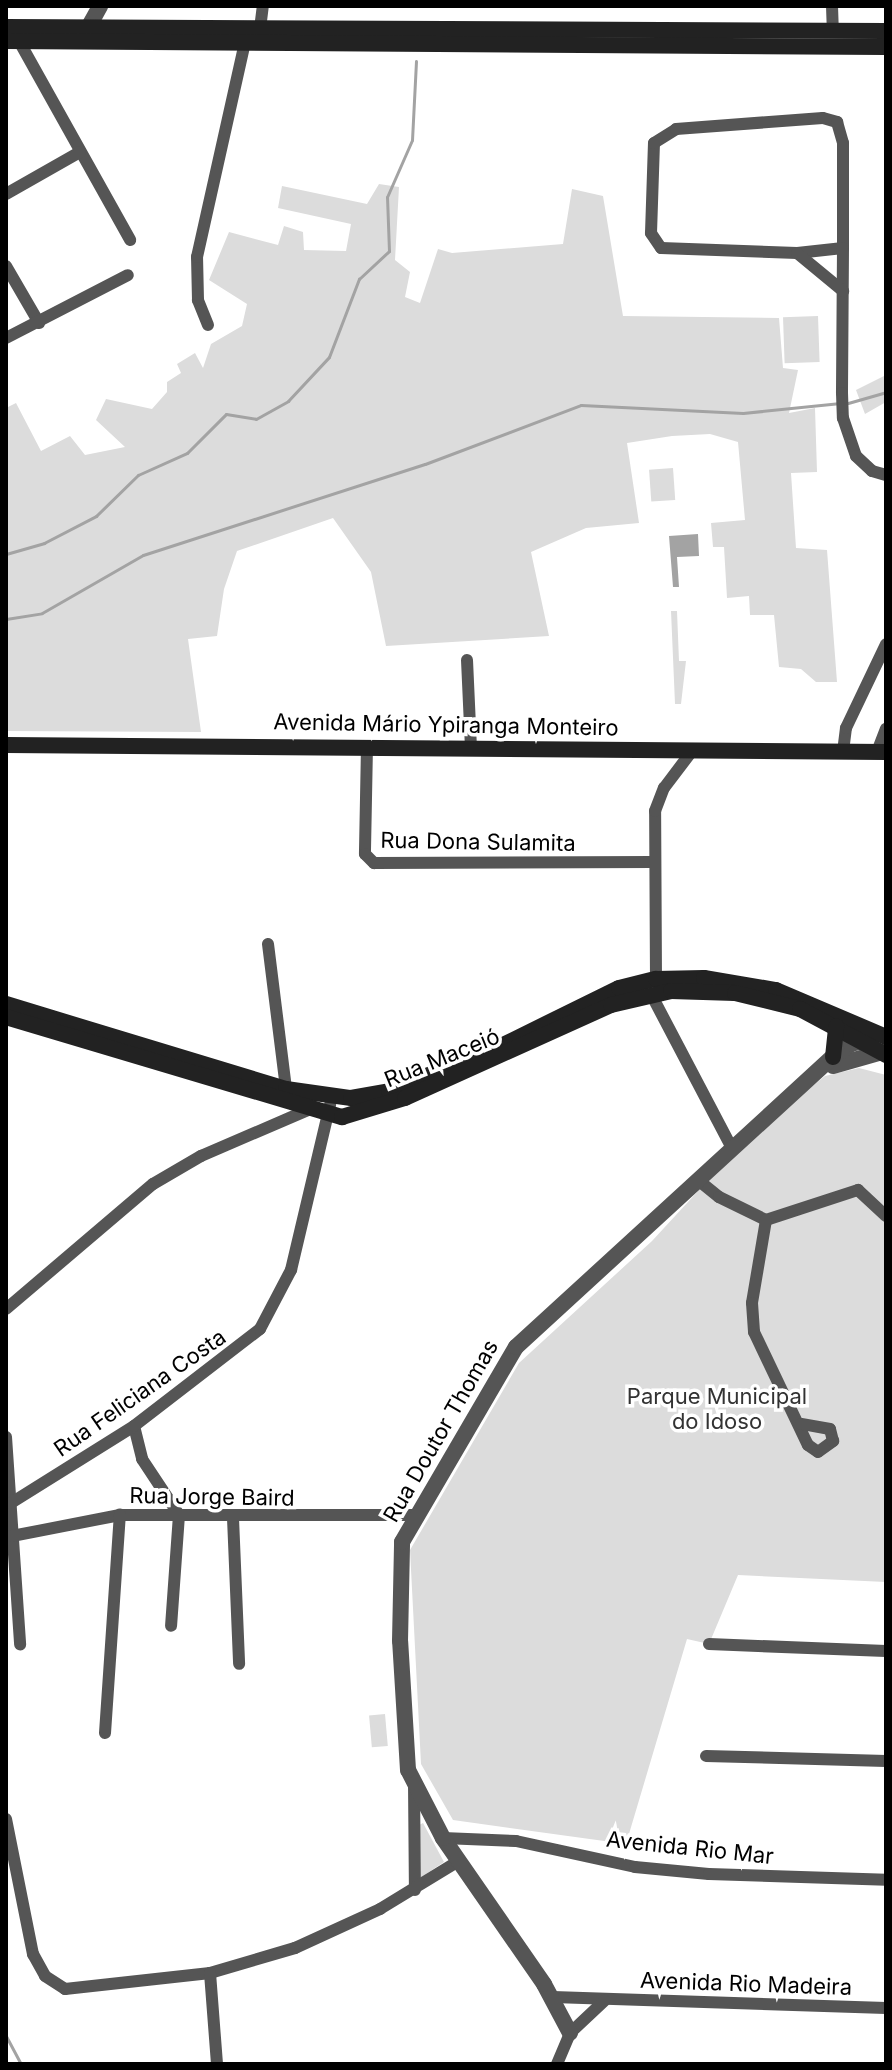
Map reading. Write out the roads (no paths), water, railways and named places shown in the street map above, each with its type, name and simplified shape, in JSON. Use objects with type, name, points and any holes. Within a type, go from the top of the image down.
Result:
[{"type":"main road","points":[[6,27],[886,31]]},
{"type":"main road","points":[[12,41],[886,47]]},
{"type":"main road","name":"Avenida Mário Ypiranga Monteiro","points":[[6,745],[881,752]]},
{"type":"main road","name":"Rua Maceió","points":[[6,1004],[286,1089],[333,1097],[389,1091],[501,1046],[619,988],[704,978],[776,990],[884,1045]]},
{"type":"main road","name":"Rua Maceió","points":[[6,1017],[326,1115],[358,1114],[405,1098],[653,986],[735,993],[800,1009],[862,1040]]},
{"type":"main road","points":[[833,1057],[836,1026]]},
{"type":"street","points":[[88,28],[100,6]]},
{"type":"street","points":[[107,6],[113,28]]},
{"type":"street","points":[[260,29],[263,6]]},
{"type":"street","points":[[832,6],[833,31]]},
{"type":"street","points":[[12,41],[130,240]]},
{"type":"street","points":[[208,325],[198,300],[197,257],[245,43]]},
{"type":"street","points":[[843,248],[797,253],[669,251],[655,244],[651,233],[651,157],[660,136],[676,129],[823,118],[837,122],[843,143],[843,248],[843,291],[842,393],[843,418],[856,456],[872,471],[886,475]]},
{"type":"street","points":[[6,194],[80,152]]},
{"type":"street","points":[[797,253],[843,291]]},
{"type":"street","points":[[6,266],[39,323]]},
{"type":"street","points":[[6,338],[128,275]]},
{"type":"street","points":[[843,752],[846,728],[886,644]]},
{"type":"street","points":[[467,660],[471,747]]},
{"type":"street","points":[[881,752],[886,729]]},
{"type":"street","name":"Rua Dona Sulamita","points":[[367,746],[365,854],[370,862],[653,862]]},
{"type":"street","points":[[692,751],[664,788],[655,811],[653,986],[732,1148]]},
{"type":"street","points":[[268,944],[286,1089]]},
{"type":"street","name":"Rua Doutor Thomas","points":[[415,1890],[414,1783],[404,1729],[400,1554],[414,1515],[470,1433],[516,1347],[732,1148],[821,1072],[833,1057],[862,1040],[884,1045]]},
{"type":"street","name":"Rua Doutor Thomas","points":[[821,1072],[884,1045]]},
{"type":"street","name":"Rua Feliciana Costa","points":[[11,1503],[134,1426],[260,1329],[291,1270],[326,1115],[333,1097]]},
{"type":"street","points":[[6,1309],[153,1184],[201,1156],[308,1110]]},
{"type":"street","points":[[698,1180],[719,1197],[766,1220],[849,1191],[866,1196],[886,1216]]},
{"type":"street","points":[[766,1220],[752,1303],[754,1332],[801,1424]]},
{"type":"street","points":[[134,1426],[142,1459],[179,1515],[171,1626]]},
{"type":"street","points":[[6,1437],[20,1645]]},
{"type":"street","points":[[105,1733],[120,1515]]},
{"type":"street","name":"Rua Jorge Baird","points":[[12,1536],[120,1515],[233,1518],[414,1515]]},
{"type":"street","points":[[233,1518],[239,1664]]},
{"type":"street","points":[[709,1644],[886,1651]]},
{"type":"street","points":[[706,1756],[886,1761]]},
{"type":"street","name":"Rua Doutor Thomas","points":[[414,1783],[457,1862],[553,1997],[570,2033]]},
{"type":"street","points":[[6,1819],[38,1967],[53,1985],[80,1989],[210,1973],[330,1934],[415,1890],[457,1862]]},
{"type":"street","name":"Avenida Rio Mar","points":[[443,1838],[516,1841],[635,1867],[709,1874],[886,1880]]},
{"type":"street","points":[[210,1973],[217,2064]]},
{"type":"street","name":"Avenida Rio Madeira","points":[[553,1997],[886,2008]]},
{"type":"street","points":[[557,2064],[570,2033],[604,2000]]},
{"type":"waterway","points":[[6,554],[44,543],[96,516],[138,475],[187,453],[226,414],[256,419],[288,401],[329,357],[359,279],[389,251],[387,197],[412,140],[416,61]]},
{"type":"waterway","points":[[848,403],[886,392]]},
{"type":"waterway","points":[[6,619],[42,613],[143,555],[425,464],[581,405],[743,413],[840,403]]},
{"type":"waterway","points":[[6,2036],[21,2064]]},
{"type":"park label","name":"Parque Municipal do Idoso","points":[[717,1408]]}]
